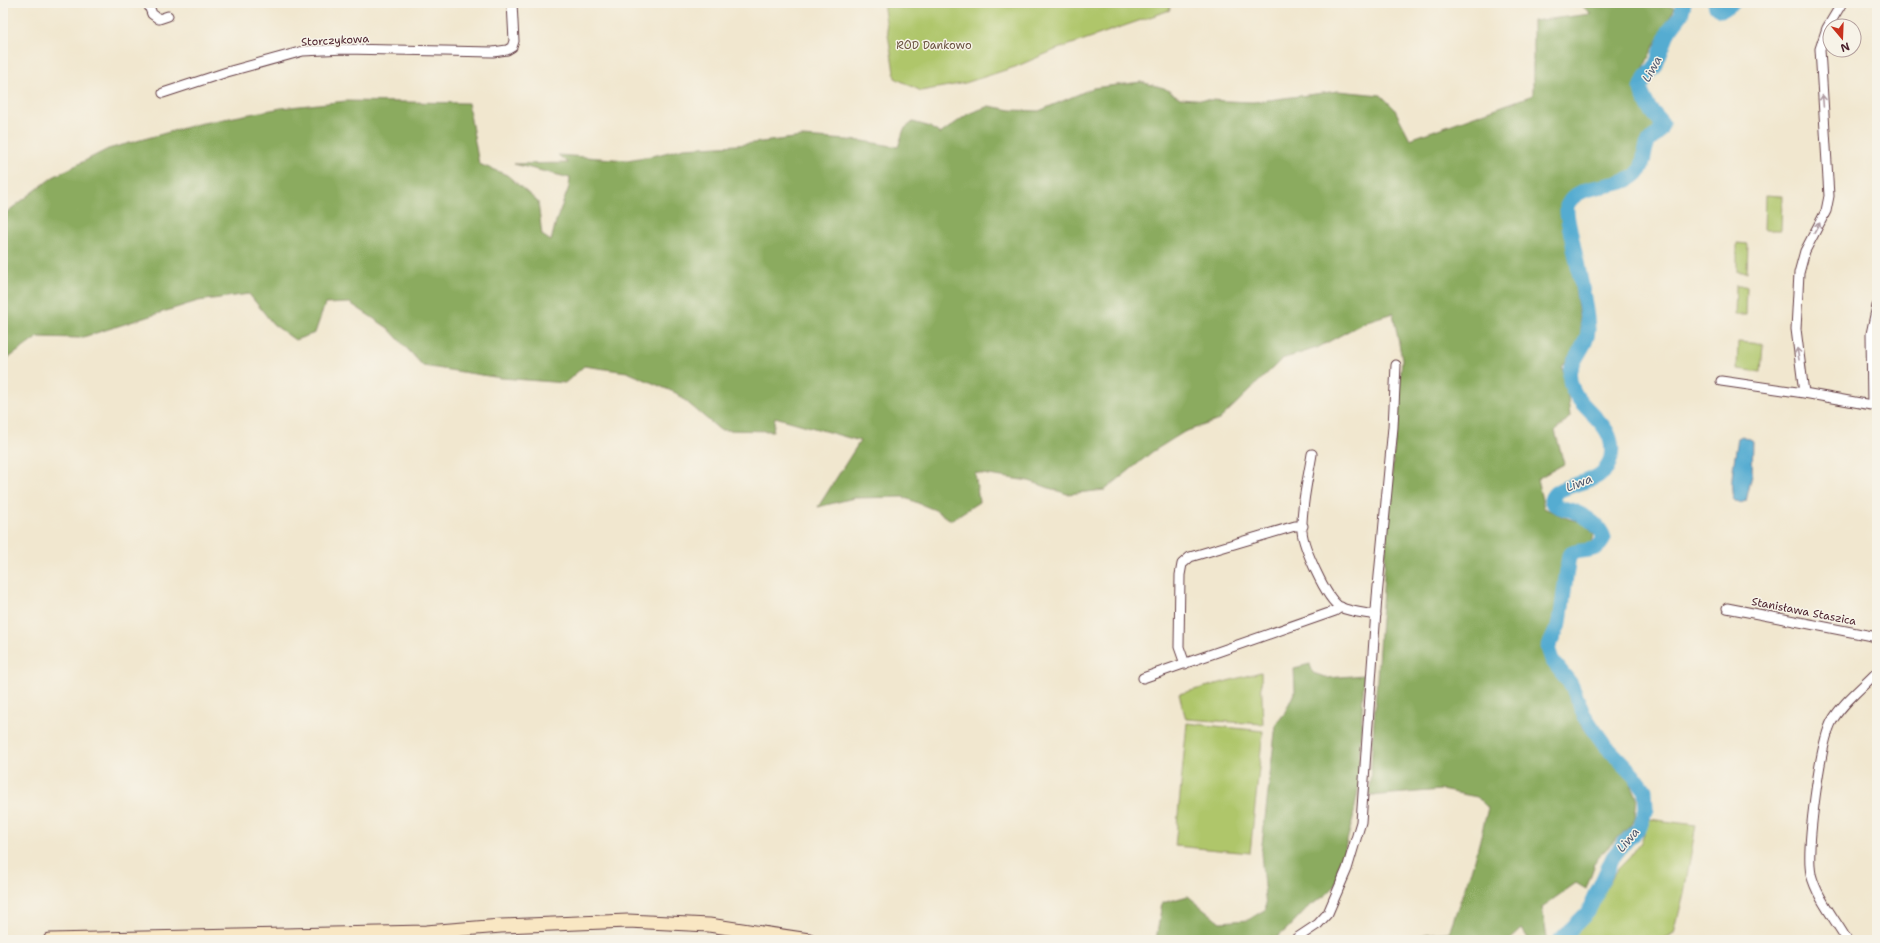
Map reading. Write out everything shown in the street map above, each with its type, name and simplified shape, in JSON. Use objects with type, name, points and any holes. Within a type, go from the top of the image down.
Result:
[{"type":"main road","points":[[50,940],[426,932],[501,926],[628,921],[709,925],[809,940]]},
{"type":"street","points":[[148,3],[155,17],[159,19],[168,16]]},
{"type":"street","name":"Storczykowa","points":[[164,93],[226,72],[303,51],[345,49],[493,52],[507,50],[512,47],[514,41],[512,3]]},
{"type":"street","points":[[1804,392],[1796,329],[1799,273],[1805,251],[1826,211],[1829,196],[1820,49],[1827,28],[1842,3]]},
{"type":"street","points":[[1721,381],[1804,392],[1874,406],[1871,334],[1877,306]]},
{"type":"street","points":[[1294,940],[1318,924],[1328,913],[1347,869],[1361,822],[1376,615],[1393,427],[1396,365]]},
{"type":"street","points":[[1312,454],[1302,533],[1319,580],[1332,599],[1341,607],[1376,615]]},
{"type":"street","points":[[1185,664],[1179,647],[1180,575],[1182,564],[1190,557],[1295,526],[1302,526]]},
{"type":"street","points":[[1143,678],[1335,611],[1341,607]]},
{"type":"street","name":"Stanisława Staszica","points":[[1727,608],[1877,637]]},
{"type":"street","points":[[1848,940],[1815,885],[1810,867],[1811,841],[1825,742],[1832,722],[1840,709],[1877,672]]},
{"type":"green space","name":"ROD Dankowo","points":[[883,3],[1169,3],[1170,10],[1055,50],[1015,67],[965,83],[921,91],[895,78]]},
{"type":"green space","points":[[1579,3],[1660,3],[1675,8],[1649,56],[1635,88],[1658,124],[1641,146],[1638,165],[1624,176],[1586,184],[1566,197],[1566,222],[1582,337],[1562,367],[1567,388],[1570,417],[1555,431],[1564,464],[1537,479],[1544,508],[1569,519],[1582,522],[1594,534],[1592,543],[1569,547],[1559,582],[1555,615],[1545,642],[1552,669],[1565,683],[1570,700],[1584,729],[1630,781],[1637,797],[1635,818],[1630,826],[1597,858],[1586,889],[1576,883],[1542,907],[1547,938],[1546,940],[1529,940],[1522,929],[1510,940],[1406,940],[1426,934],[1449,932],[1475,859],[1488,808],[1477,797],[1441,790],[1369,796],[1387,530],[1402,359],[1393,313],[1367,321],[1317,348],[1282,359],[1219,420],[1184,432],[1152,452],[1105,490],[1067,494],[1029,481],[975,473],[979,502],[951,520],[935,510],[903,497],[854,498],[818,507],[860,441],[775,417],[773,431],[720,430],[676,393],[627,372],[584,366],[565,383],[501,378],[423,366],[388,328],[350,303],[325,304],[315,333],[295,340],[273,324],[249,294],[198,301],[80,338],[38,337],[3,362],[3,215],[53,177],[108,149],[198,124],[281,108],[346,101],[468,103],[479,164],[507,175],[538,202],[542,235],[551,241],[556,221],[569,187],[570,178],[514,164],[568,163],[558,155],[627,160],[657,155],[684,148],[737,145],[802,137],[863,141],[898,147],[904,129],[913,122],[931,127],[940,134],[968,114],[989,106],[1011,110],[1039,111],[1093,88],[1141,82],[1164,88],[1180,98],[1226,101],[1253,102],[1338,91],[1381,95],[1394,108],[1410,139],[1533,95],[1533,21],[1591,14]]},
{"type":"green space","points":[[1765,195],[1782,196],[1781,230],[1764,230]]},
{"type":"green space","points":[[1737,243],[1748,244],[1747,272],[1737,272]]},
{"type":"green space","points":[[1736,286],[1747,286],[1746,315],[1735,315]]},
{"type":"green space","points":[[1738,342],[1763,344],[1761,372],[1737,369]]},
{"type":"green space","points":[[1310,664],[1313,673],[1328,678],[1364,675],[1358,790],[1353,818],[1335,886],[1326,895],[1307,908],[1274,940],[1156,940],[1162,903],[1188,896],[1220,922],[1248,920],[1266,909],[1261,853],[1276,724],[1284,714],[1295,691],[1294,668]]},
{"type":"green space","points":[[1261,672],[1263,724],[1186,719],[1179,694]]},
{"type":"green space","points":[[1187,723],[1263,731],[1250,853],[1175,846]]},
{"type":"green space","points":[[1649,819],[1696,825],[1684,893],[1674,933],[1661,940],[1566,940],[1579,925],[1591,916],[1615,872],[1630,857],[1641,842]]},
{"type":"water","points":[[1742,436],[1753,441],[1752,475],[1746,501],[1740,503],[1735,502],[1732,489],[1732,480],[1738,438]]},
{"type":"waterway","name":"Liwa","points":[[1560,940],[1588,912],[1613,857],[1640,827],[1646,809],[1645,790],[1634,775],[1605,745],[1592,727],[1583,713],[1571,684],[1552,660],[1548,648],[1560,622],[1569,555],[1597,547],[1601,544],[1604,538],[1596,525],[1587,518],[1578,513],[1555,505],[1551,500],[1561,489],[1591,479],[1600,474],[1607,467],[1611,457],[1611,445],[1608,434],[1573,391],[1570,380],[1572,367],[1585,342],[1588,329],[1584,295],[1568,222],[1567,206],[1572,198],[1580,192],[1620,183],[1630,179],[1640,171],[1647,145],[1658,133],[1662,123],[1649,108],[1642,94],[1641,88],[1646,76],[1655,67],[1669,31],[1681,15],[1684,3]]},
{"type":"waterway","name":"Liwa","points":[[1715,3],[1716,7],[1721,10],[1733,3]]}]
